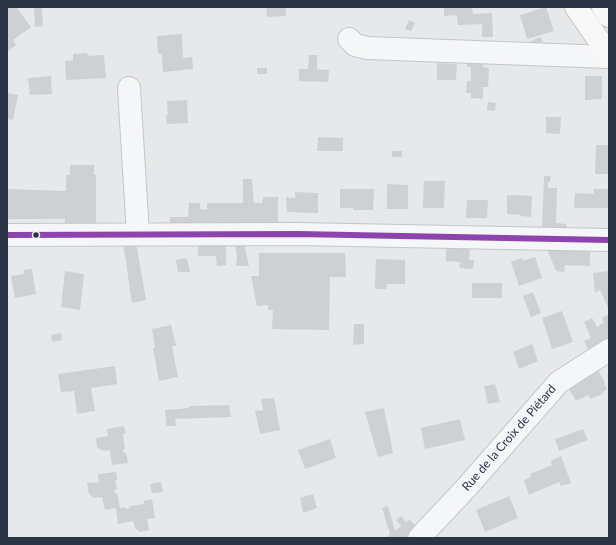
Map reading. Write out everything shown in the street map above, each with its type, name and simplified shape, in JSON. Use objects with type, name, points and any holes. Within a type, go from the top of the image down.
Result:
[{"type":"main road","points":[[576,7],[609,56]]},
{"type":"main road","points":[[603,7],[609,16]]},
{"type":"street","points":[[349,39],[356,45],[367,48],[609,56]]},
{"type":"street","points":[[129,88],[138,234]]},
{"type":"street","points":[[7,235],[298,234],[609,240]]},
{"type":"street","name":"Rue de la Croix de Piétard","points":[[419,538],[467,487],[559,382],[609,350]]},
{"type":"building","points":[[7,7],[16,7],[31,27],[13,40],[16,45],[7,52]]},
{"type":"building","points":[[34,7],[42,7],[43,26],[35,27]]},
{"type":"building","points":[[266,7],[286,7],[286,16],[267,17]]},
{"type":"building","points":[[444,7],[472,7],[473,14],[492,13],[493,37],[482,37],[482,24],[458,25],[457,15],[444,16]]},
{"type":"building","points":[[546,7],[554,31],[527,39],[520,15]]},
{"type":"building","points":[[409,20],[415,23],[411,31],[405,29]]},
{"type":"building","points":[[182,34],[183,58],[192,57],[193,69],[163,72],[162,54],[158,54],[157,36]]},
{"type":"building","points":[[541,37],[543,45],[534,48],[531,41]]},
{"type":"building","points":[[87,53],[88,56],[104,55],[106,78],[66,80],[65,61],[73,60],[73,54]]},
{"type":"building","points":[[309,55],[317,55],[317,69],[329,70],[328,82],[299,81],[299,69],[308,69]]},
{"type":"building","points":[[467,56],[484,56],[483,67],[489,68],[488,87],[483,87],[483,99],[471,98],[471,93],[466,93],[467,81],[471,81],[471,67],[467,67]]},
{"type":"building","points":[[437,63],[457,64],[456,80],[437,80]]},
{"type":"building","points":[[257,68],[267,68],[267,74],[257,74]]},
{"type":"building","points":[[51,76],[52,94],[30,95],[28,78]]},
{"type":"building","points":[[585,76],[602,76],[602,99],[585,100]]},
{"type":"building","points":[[7,93],[18,95],[13,120],[7,119]]},
{"type":"building","points":[[187,100],[188,123],[167,124],[167,101]]},
{"type":"building","points":[[488,102],[496,103],[495,111],[487,110]]},
{"type":"building","points":[[546,117],[561,117],[560,134],[546,133]]},
{"type":"building","points":[[318,137],[343,138],[343,151],[317,151]]},
{"type":"building","points":[[596,145],[609,145],[609,174],[595,174]]},
{"type":"building","points":[[392,151],[402,151],[402,157],[392,157]]},
{"type":"building","points":[[70,165],[94,165],[94,175],[96,175],[96,226],[65,226],[65,219],[7,219],[7,189],[66,191],[66,175],[70,175]]},
{"type":"building","points":[[544,176],[551,176],[550,182],[548,182],[548,188],[557,188],[556,223],[566,224],[566,230],[542,229]]},
{"type":"building","points":[[243,179],[252,179],[254,203],[262,203],[263,197],[278,197],[278,226],[170,226],[170,217],[188,217],[189,203],[200,203],[200,209],[207,210],[207,203],[243,203]]},
{"type":"building","points":[[424,181],[445,181],[444,208],[423,208]]},
{"type":"building","points":[[387,184],[408,185],[408,209],[387,209]]},
{"type":"building","points":[[340,189],[374,189],[373,210],[353,210],[353,208],[340,208]]},
{"type":"building","points":[[594,189],[609,190],[609,208],[574,208],[575,193],[594,194]]},
{"type":"building","points":[[295,192],[318,193],[318,213],[287,212],[286,197],[295,198]]},
{"type":"building","points":[[507,195],[532,196],[531,217],[507,214]]},
{"type":"building","points":[[467,200],[488,200],[487,218],[466,218]]},
{"type":"building","points":[[123,242],[136,243],[146,300],[132,303]]},
{"type":"building","points":[[198,243],[226,243],[226,265],[217,266],[216,256],[198,256]]},
{"type":"building","points":[[244,243],[249,266],[236,266],[237,256],[235,244]]},
{"type":"building","points":[[446,246],[470,247],[469,260],[474,260],[473,269],[459,268],[460,262],[446,261]]},
{"type":"building","points":[[547,249],[590,250],[590,266],[565,265],[564,272],[556,271]]},
{"type":"building","points":[[259,253],[345,253],[346,277],[330,277],[329,330],[272,329],[273,310],[268,310],[268,305],[257,306],[251,276],[259,276]]},
{"type":"building","points":[[535,257],[542,278],[519,286],[511,262],[522,258],[524,261]]},
{"type":"building","points":[[187,258],[190,272],[178,272],[176,260]]},
{"type":"building","points":[[376,259],[405,260],[405,284],[387,284],[386,289],[375,289]]},
{"type":"building","points":[[32,269],[36,294],[15,298],[11,276],[24,274],[24,270]]},
{"type":"building","points":[[65,271],[84,274],[80,310],[61,307]]},
{"type":"building","points":[[609,271],[609,310],[600,290],[595,293],[593,273]]},
{"type":"building","points":[[472,283],[502,283],[502,298],[472,298]]},
{"type":"building","points":[[533,292],[541,313],[531,317],[523,296]]},
{"type":"building","points":[[562,311],[573,342],[552,349],[542,318]]},
{"type":"building","points":[[609,314],[609,344],[591,356],[584,341],[591,338],[584,322],[592,318],[597,327],[604,322],[602,318]]},
{"type":"building","points":[[354,324],[364,324],[364,344],[353,345]]},
{"type":"building","points":[[171,325],[176,346],[172,346],[178,377],[159,381],[153,348],[155,348],[152,329]]},
{"type":"building","points":[[61,333],[62,340],[52,342],[51,335]]},
{"type":"building","points":[[532,344],[538,361],[519,369],[513,352]]},
{"type":"building","points":[[115,366],[117,384],[91,388],[95,411],[77,414],[74,391],[61,392],[58,374]]},
{"type":"building","points":[[597,368],[607,389],[600,395],[590,399],[588,395],[576,401],[568,387]]},
{"type":"building","points":[[495,384],[500,402],[488,404],[484,386]]},
{"type":"building","points":[[274,398],[280,430],[260,434],[255,411],[263,410],[261,399]]},
{"type":"building","points":[[229,405],[231,417],[175,419],[176,426],[166,426],[165,410],[189,408],[189,406]]},
{"type":"building","points":[[384,408],[393,453],[378,457],[365,412]]},
{"type":"building","points":[[460,419],[465,440],[425,449],[421,428]]},
{"type":"building","points":[[124,426],[126,433],[123,434],[125,449],[123,449],[124,453],[126,453],[128,463],[112,465],[110,450],[103,451],[97,447],[96,438],[108,436],[107,429]]},
{"type":"building","points":[[583,429],[588,440],[559,451],[555,439]]},
{"type":"building","points":[[330,439],[336,458],[305,469],[298,450]]},
{"type":"building","points":[[561,456],[571,483],[561,486],[559,482],[529,495],[524,480],[531,477],[530,474],[552,465],[551,461]]},
{"type":"building","points":[[116,472],[117,480],[115,480],[117,489],[114,490],[115,494],[117,493],[120,508],[130,508],[130,506],[144,504],[144,501],[152,499],[155,518],[147,519],[149,530],[140,532],[135,528],[133,521],[118,524],[116,508],[105,510],[102,497],[94,498],[89,494],[87,483],[99,482],[98,474]]},
{"type":"building","points":[[161,482],[163,492],[152,493],[150,484]]},
{"type":"building","points":[[313,494],[317,508],[303,513],[300,498]]},
{"type":"building","points":[[509,496],[518,518],[485,532],[476,510]]},
{"type":"building","points":[[388,506],[395,531],[401,526],[396,520],[401,516],[406,522],[409,519],[419,529],[410,538],[386,538],[390,534],[382,508]]},
{"type":"transit line","points":[[7,235],[298,234],[609,240]]}]
